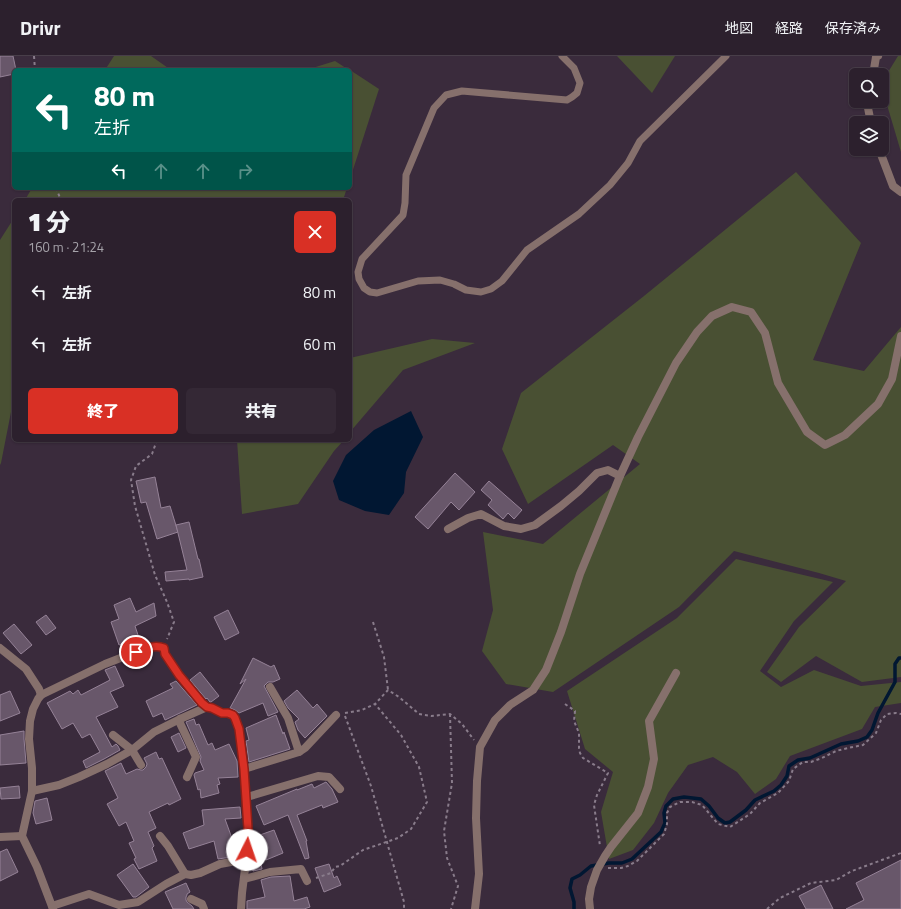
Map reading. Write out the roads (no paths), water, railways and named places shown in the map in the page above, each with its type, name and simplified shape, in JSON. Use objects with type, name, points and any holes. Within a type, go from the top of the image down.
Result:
[{"type":"street","points":[[874,68],[878,56]]},
{"type":"street","points":[[882,156],[893,186],[901,192]]},
{"type":"street","points":[[475,909],[480,874],[476,818],[480,747],[495,720],[510,705],[533,690],[546,670],[561,632],[580,574],[620,476],[676,363],[697,332],[712,316],[732,307],[751,312],[765,334],[778,384],[807,432],[825,445],[846,436],[878,404],[892,379],[901,336]]},
{"type":"street","points":[[448,529],[468,518],[480,514],[504,526],[521,529],[535,525],[579,491],[597,473],[608,470],[620,476]]},
{"type":"street","points":[[242,909],[246,861],[248,829],[244,769],[239,729],[233,715],[222,713],[207,707],[202,703],[179,675],[165,654],[164,648],[160,646],[151,647],[104,664],[41,695],[32,709],[30,721],[29,739],[32,768],[32,791],[22,836],[37,867],[52,907],[89,894],[119,905],[138,902],[185,874],[196,875],[220,864],[246,861]]},
{"type":"street","points":[[0,648],[26,669],[39,689],[41,695]]},
{"type":"street","points":[[590,909],[589,899],[591,887],[604,856],[638,813],[648,787],[654,759],[649,721],[676,673]]},
{"type":"street","points":[[270,687],[288,718],[299,752]]},
{"type":"street","points":[[32,791],[59,785],[79,777],[132,750],[154,732],[207,707]]},
{"type":"street","points":[[244,769],[299,752],[305,748],[336,715]]},
{"type":"street","points":[[180,719],[179,721],[196,757],[187,777]]},
{"type":"street","points":[[113,735],[132,750],[141,765]]},
{"type":"street","points":[[246,797],[318,776],[329,777],[340,789]]},
{"type":"street","points":[[0,837],[22,836]]},
{"type":"street","points":[[160,836],[185,874]]},
{"type":"street","points":[[244,879],[270,872],[301,869],[308,881]]},
{"type":"street","points":[[191,899],[202,904],[204,909]]},
{"type":"lane","points":[[562,56],[574,68],[580,83],[577,93],[567,100],[462,91],[446,95],[434,108],[406,175],[403,215],[362,259],[358,272],[359,279],[364,288],[370,292],[377,293],[418,281],[440,280],[454,284],[466,290],[481,292],[491,289],[502,281],[527,250],[579,214],[610,185],[628,163],[640,141],[726,56]]},
{"type":"water","points":[[411,411],[423,437],[406,472],[404,493],[389,515],[365,511],[339,500],[333,481],[346,455],[374,430]]},
{"type":"waterway","points":[[574,909],[574,902],[570,888],[572,879],[580,875],[591,866],[609,863],[622,863],[632,859],[661,832],[665,823],[664,813],[666,806],[673,799],[684,797],[701,799],[709,806],[718,818],[725,823],[730,822],[746,810],[755,800],[774,791],[781,785],[787,776],[789,766],[798,760],[810,758],[841,744],[858,741],[867,737],[872,730],[878,713],[895,682],[895,664],[899,658],[901,658]]}]
